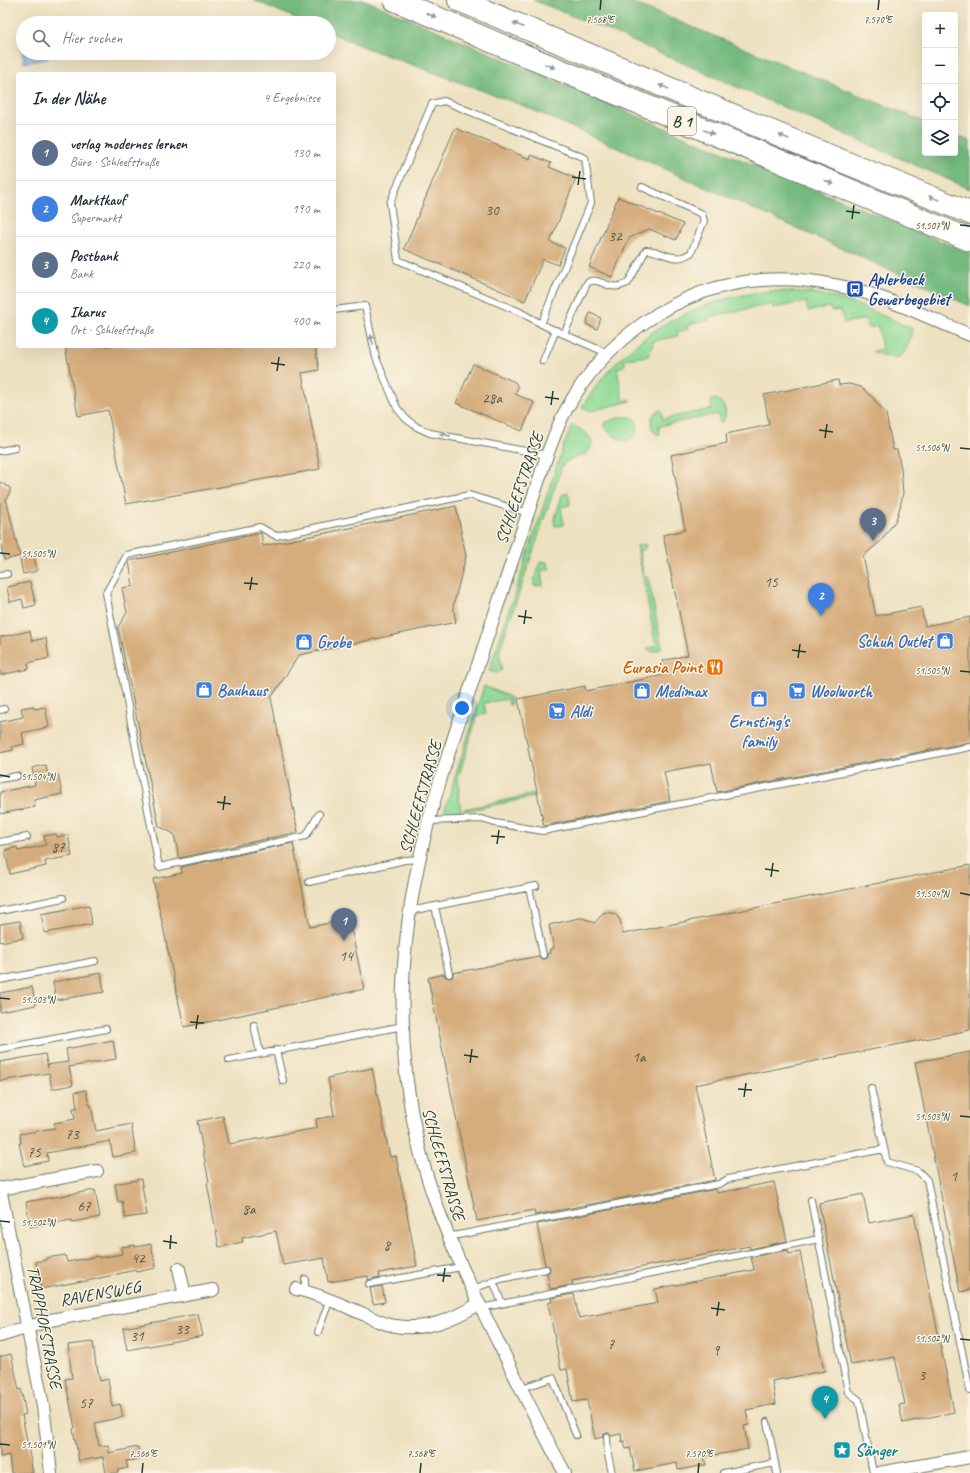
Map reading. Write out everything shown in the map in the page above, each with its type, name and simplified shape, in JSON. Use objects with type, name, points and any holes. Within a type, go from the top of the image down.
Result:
[{"type":"highway","name":"B 1","points":[[395,0],[970,240]]},
{"type":"highway","name":"B 1","points":[[459,0],[820,152],[970,213]]},
{"type":"street","name":"SCHLEEFSTRASSE","points":[[565,1473],[461,1267],[436,1205],[417,1140],[410,1107],[405,1069],[403,1026],[403,965],[419,859],[429,821],[470,688],[547,455],[559,423],[567,408],[584,382],[607,353],[641,324],[675,304],[724,286],[763,280],[806,280],[855,289],[970,335]]},
{"type":"street","name":"TRAPPHOFSTRASSE","points":[[51,1473],[43,1406],[0,1188],[97,1172]]},
{"type":"street","points":[[179,1269],[184,1295]]},
{"type":"street","points":[[302,1287],[394,1326],[428,1326],[444,1322],[480,1306]]},
{"type":"street","name":"RAVENSWEG","points":[[0,1336],[51,1320],[214,1290]]},
{"type":"street","points":[[878,1473],[913,1470],[970,1457]]},
{"type":"lane","points":[[541,324],[591,203],[585,158],[444,101],[432,104],[390,203],[398,260],[520,312],[541,324],[607,353]]},
{"type":"lane","points":[[564,334],[590,280],[619,287],[628,283],[646,250],[654,250],[672,257],[681,258],[691,253],[704,221],[702,214],[642,187]]},
{"type":"lane","points":[[336,310],[365,306],[376,358],[397,408],[406,419],[417,427],[430,433],[547,455]]},
{"type":"lane","points":[[543,361],[556,330]]},
{"type":"lane","points":[[0,451],[15,448]]},
{"type":"lane","points":[[319,814],[306,836],[160,867],[106,593],[127,555],[260,527],[276,536],[469,495],[528,513]]},
{"type":"lane","points":[[0,576],[7,574]]},
{"type":"lane","points":[[429,821],[482,819],[495,823],[543,831],[970,747]]},
{"type":"lane","points":[[0,779],[17,776]]},
{"type":"lane","points":[[0,842],[27,837]]},
{"type":"lane","points":[[309,882],[405,860],[419,859]]},
{"type":"lane","points":[[410,911],[536,886]]},
{"type":"lane","points":[[529,887],[542,955]]},
{"type":"lane","points":[[0,911],[63,898]]},
{"type":"lane","points":[[435,906],[449,974]]},
{"type":"lane","points":[[535,919],[542,918]]},
{"type":"lane","points":[[0,980],[95,961]]},
{"type":"lane","points":[[254,1025],[260,1053]]},
{"type":"lane","points":[[229,1060],[403,1026]]},
{"type":"lane","points":[[0,1049],[106,1029]]},
{"type":"lane","points":[[276,1050],[283,1081]]},
{"type":"lane","points":[[871,1088],[887,1162],[918,1170],[927,1180],[969,1377],[970,1391]]},
{"type":"lane","points":[[448,1237],[719,1184],[728,1179],[884,1148]]},
{"type":"lane","points":[[811,1200],[848,1392],[859,1400],[873,1473]]},
{"type":"lane","points":[[480,1306],[502,1303],[819,1239]]},
{"type":"lane","points":[[369,1284],[461,1267]]},
{"type":"lane","points":[[472,1289],[493,1281],[546,1269]]},
{"type":"lane","points":[[493,1281],[502,1303]]},
{"type":"lane","points":[[318,1332],[330,1300]]},
{"type":"lane","points":[[522,1388],[553,1378],[576,1434]]},
{"type":"lane","points":[[767,1422],[777,1473]]},
{"type":"lane","points":[[607,1437],[608,1456],[612,1473]]},
{"type":"lane","points":[[723,1473],[775,1463]]},
{"type":"green space","points":[[253,0],[365,0],[698,142],[970,253],[970,306],[524,106],[361,46],[336,35],[336,16],[291,16]]},
{"type":"green space","points":[[533,0],[626,0],[922,121],[922,156],[958,156],[958,136],[970,141],[970,189],[607,30]]},
{"type":"green space","points":[[771,291],[817,294],[832,297],[863,307],[913,329],[905,352],[901,356],[891,357],[873,352],[882,349],[878,326],[868,328],[866,319],[844,323],[841,310],[831,311],[830,307],[808,311],[806,302],[773,308],[772,304],[708,317],[709,320],[687,325],[688,329],[677,332],[678,336],[654,341],[648,356],[626,359],[624,366],[617,368],[623,401],[630,399],[631,401],[591,411],[582,407],[599,383],[618,361],[639,342],[662,326],[687,313],[713,303],[741,295]]},
{"type":"green space","points":[[716,399],[724,406],[725,410],[725,416],[722,423],[720,423],[718,414],[659,426],[660,435],[653,431],[651,423],[657,412],[661,410],[663,419],[712,409],[711,400]]},
{"type":"green space","points":[[621,417],[631,417],[637,422],[637,432],[627,441],[620,440],[604,426],[606,422]]},
{"type":"green space","points":[[572,425],[586,433],[592,444],[586,454],[570,459],[562,466],[499,652],[502,670],[497,673],[489,671],[563,447]]},
{"type":"green space","points":[[567,493],[569,496],[570,505],[561,507],[564,525],[555,526],[554,521],[562,495]]},
{"type":"green space","points":[[645,544],[646,548],[639,551],[644,577],[648,577],[662,647],[659,650],[652,652],[647,648],[656,646],[637,546]]},
{"type":"green space","points":[[540,562],[547,562],[550,569],[541,571],[543,585],[534,586],[534,580]]},
{"type":"green space","points":[[484,686],[510,697],[511,705],[509,705],[507,699],[484,703],[486,713],[477,716],[458,779],[461,812],[451,814],[444,812]]},
{"type":"green space","points":[[534,794],[534,797],[464,811],[464,809]]},
{"type":"water","points":[[24,60],[42,60],[24,63]]},
{"type":"building","points":[[455,128],[530,159],[531,155],[551,163],[549,167],[576,178],[550,242],[565,248],[558,265],[543,259],[525,301],[404,249]]},
{"type":"building","points":[[618,197],[683,224],[676,240],[649,229],[629,238],[612,277],[589,267]]},
{"type":"building","points":[[590,313],[601,318],[597,329],[586,324]]},
{"type":"building","points":[[65,348],[315,348],[319,370],[302,373],[320,469],[126,504],[108,410],[78,416]]},
{"type":"building","points":[[473,364],[515,382],[518,387],[515,394],[534,402],[522,431],[456,403]]},
{"type":"building","points":[[838,380],[839,385],[849,384],[861,387],[872,397],[886,414],[893,450],[897,450],[901,468],[903,494],[896,520],[881,541],[863,556],[876,616],[921,607],[925,626],[970,617],[970,742],[717,792],[711,763],[664,772],[670,801],[544,826],[518,699],[585,686],[586,691],[664,675],[662,661],[688,655],[663,535],[685,530],[671,455],[727,443],[726,434],[769,425],[764,395]]},
{"type":"building","points":[[0,482],[10,488],[10,492],[6,499],[20,556],[4,560],[0,541]]},
{"type":"building","name":"Bauhaus","points":[[456,506],[466,556],[453,607],[456,622],[299,655],[271,698],[298,832],[179,858],[174,834],[159,826],[118,627],[127,613],[122,588],[133,586],[129,561],[261,533],[263,546]]},
{"type":"building","points":[[34,556],[37,571],[23,574],[20,559]]},
{"type":"building","points":[[30,582],[36,605],[24,608],[22,599],[10,602],[7,587]]},
{"type":"building","points":[[30,631],[32,641],[46,638],[49,658],[28,663],[29,669],[0,675],[0,637]]},
{"type":"building","points":[[33,706],[34,709],[45,707],[49,727],[22,733],[24,744],[12,747],[13,750],[0,753],[0,722],[23,717],[21,708]]},
{"type":"building","points":[[46,765],[48,776],[58,774],[62,794],[34,800],[35,807],[0,814],[0,792],[35,785],[32,768]]},
{"type":"building","points":[[56,834],[57,837],[68,835],[72,856],[45,861],[46,866],[10,874],[5,850],[17,847],[18,851],[46,845],[44,836]]},
{"type":"building","points":[[293,843],[310,927],[349,919],[364,989],[184,1027],[153,879],[182,873],[181,867]]},
{"type":"building","points":[[970,865],[970,1030],[695,1085],[715,1180],[535,1215],[534,1210],[477,1221],[428,978],[444,974],[446,977],[450,978],[453,976],[453,973],[539,956],[541,959],[544,959],[547,957],[547,954],[550,953],[550,949],[554,948],[549,925],[579,918],[595,923],[603,913],[607,912],[615,914],[620,920],[623,934]]},
{"type":"building","points":[[89,905],[92,924],[45,933],[41,914]]},
{"type":"building","points":[[20,921],[23,938],[0,942],[0,924]]},
{"type":"building","points":[[101,973],[104,992],[56,1000],[53,982]]},
{"type":"building","points":[[32,987],[36,1005],[0,1012],[0,993]]},
{"type":"building","points":[[113,1040],[116,1059],[69,1067],[73,1085],[52,1089],[49,1073],[0,1081],[0,1062],[45,1054],[47,1065],[68,1062],[66,1049]]},
{"type":"building","points":[[970,1052],[970,1290],[960,1292],[915,1062]]},
{"type":"building","points":[[372,1068],[390,1157],[396,1156],[417,1266],[379,1273],[380,1277],[368,1280],[368,1276],[328,1282],[324,1258],[283,1265],[276,1231],[242,1238],[243,1242],[219,1247],[207,1183],[209,1182],[197,1121],[223,1116],[229,1144],[317,1128],[316,1119],[334,1116],[328,1078]]},
{"type":"building","points":[[86,1090],[89,1105],[91,1105],[96,1131],[131,1124],[136,1153],[113,1157],[110,1141],[47,1153],[48,1161],[24,1166],[19,1143],[21,1143],[20,1134],[55,1128],[54,1123],[75,1119],[73,1108],[77,1108],[75,1092]]},
{"type":"building","points":[[141,1179],[147,1215],[125,1218],[122,1201],[118,1202],[115,1184]]},
{"type":"building","points":[[774,1182],[787,1241],[750,1249],[749,1246],[572,1281],[573,1285],[550,1289],[547,1273],[549,1272],[550,1268],[549,1266],[545,1265],[537,1224],[716,1189],[717,1193]]},
{"type":"building","points":[[95,1190],[100,1217],[30,1227],[26,1202]]},
{"type":"building","points":[[863,1194],[869,1223],[914,1214],[954,1412],[903,1423],[899,1405],[905,1404],[895,1357],[851,1365],[819,1203]]},
{"type":"building","points":[[151,1244],[156,1268],[136,1272],[135,1270],[83,1282],[41,1289],[36,1262],[46,1260],[46,1258],[65,1255],[67,1262],[99,1256],[99,1258],[122,1254],[121,1247],[135,1245],[135,1247]]},
{"type":"building","points":[[788,1250],[789,1254],[800,1252],[824,1371],[772,1381],[776,1404],[746,1410],[749,1425],[744,1426],[748,1449],[704,1457],[706,1465],[678,1470],[677,1463],[635,1471],[630,1448],[626,1449],[624,1441],[622,1442],[621,1434],[611,1436],[609,1433],[606,1433],[603,1437],[595,1439],[587,1400],[573,1402],[567,1369],[561,1370],[548,1303],[552,1302],[551,1298],[574,1294],[579,1318],[658,1303],[655,1289],[754,1270],[751,1257]]},
{"type":"building","points":[[382,1286],[385,1302],[373,1304],[370,1288]]},
{"type":"building","points":[[198,1314],[203,1336],[127,1350],[123,1328]]},
{"type":"building","points":[[93,1342],[96,1366],[100,1381],[108,1379],[112,1406],[120,1404],[123,1417],[95,1423],[99,1446],[108,1445],[109,1453],[138,1447],[140,1459],[126,1461],[128,1468],[118,1470],[118,1473],[106,1473],[103,1457],[79,1461],[73,1429],[75,1428],[65,1379],[72,1378],[68,1345]]},
{"type":"building","points":[[11,1354],[19,1390],[21,1389],[26,1414],[22,1415],[33,1473],[11,1473],[9,1455],[0,1457],[0,1357]]},
{"type":"place","name":"Aplerbeck Gewerbegebiet","points":[[855,289]]},
{"type":"place","name":"Postbank","points":[[873,541]]},
{"type":"place","name":"Marktkauf","points":[[821,616]]},
{"type":"place","name":"Schuh Outlet","points":[[945,641]]},
{"type":"place","name":"Grobe","points":[[304,642]]},
{"type":"place","name":"Eurasia Point","points":[[715,667]]},
{"type":"place","name":"Bauhaus","points":[[204,690]]},
{"type":"place","name":"Medimax","points":[[642,691]]},
{"type":"place","name":"Woolworth","points":[[797,691]]},
{"type":"place","name":"Ernsting's family","points":[[759,699]]},
{"type":"place","name":"Aldi","points":[[557,711]]},
{"type":"place","name":"verlag modernes lernen","points":[[344,941]]},
{"type":"place","name":"Ikarus","points":[[825,1419]]},
{"type":"place","name":"Sänger","points":[[842,1450]]}]
